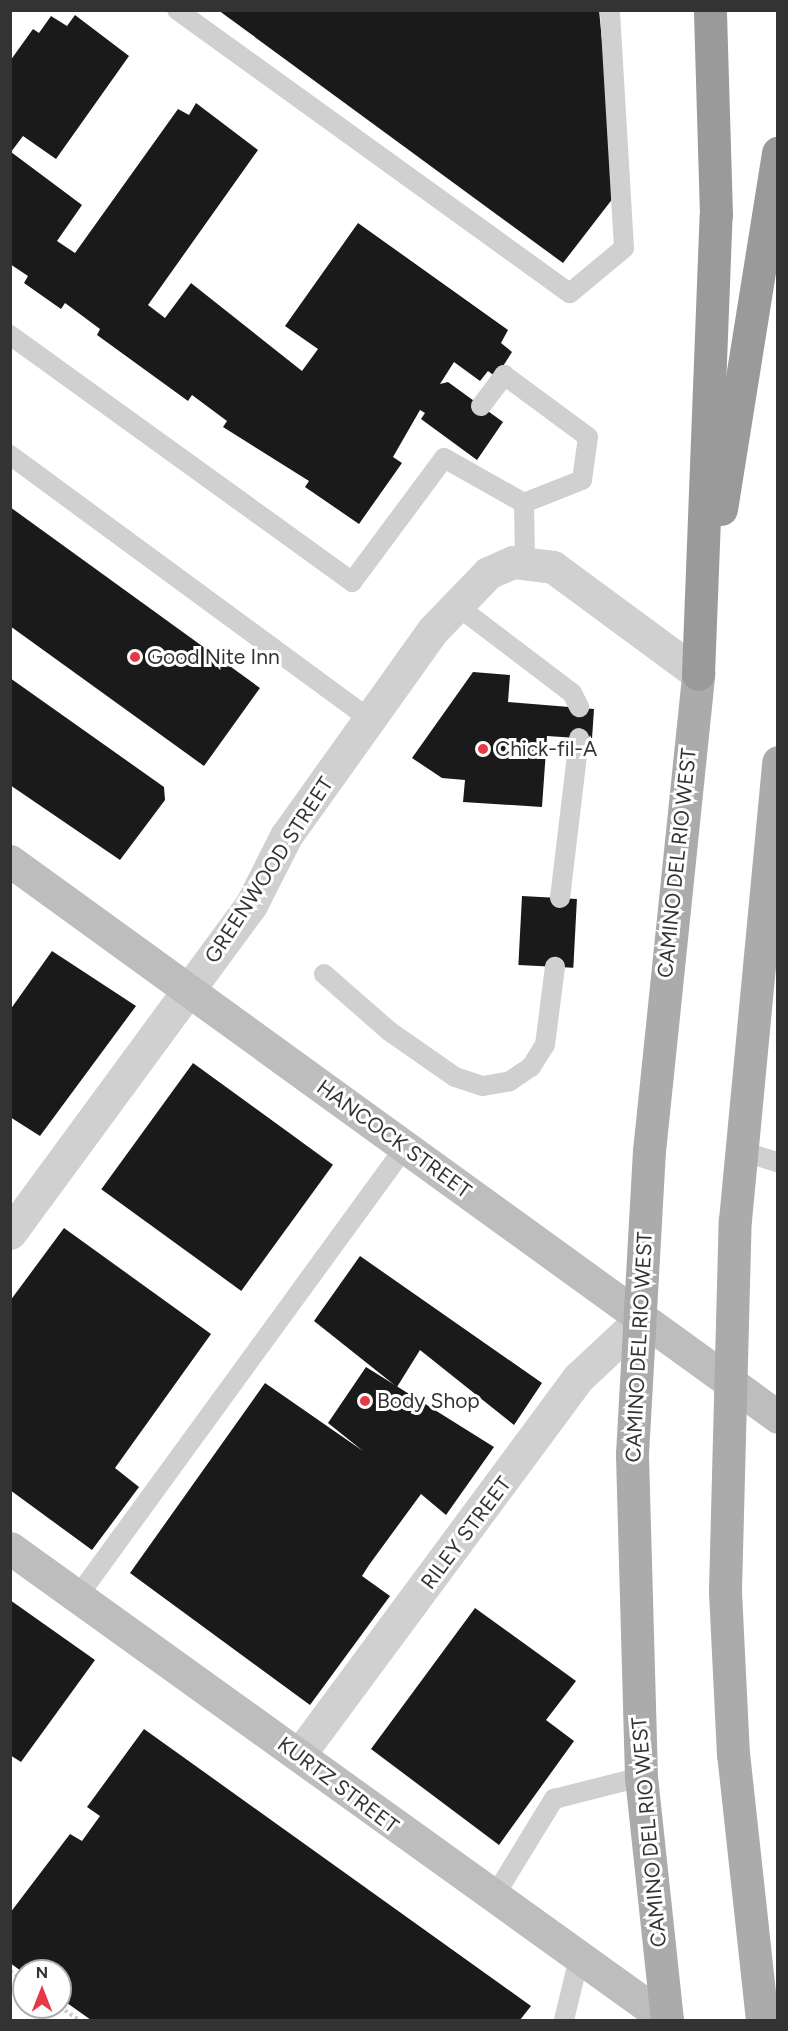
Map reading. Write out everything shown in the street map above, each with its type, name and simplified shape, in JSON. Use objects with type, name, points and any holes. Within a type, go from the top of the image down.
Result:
[{"type":"highway","points":[[698,674],[716,215],[710,10]]},
{"type":"highway","points":[[698,674],[777,153]]},
{"type":"main road","name":"CAMINO DEL RIO WEST","points":[[667,2020],[641,1777],[632,1454],[665,974],[698,674]]},
{"type":"main road","points":[[762,2020],[733,1755],[725,1590],[730,1387],[741,1151],[777,762]]},
{"type":"street","points":[[525,561],[570,577],[698,674]]},
{"type":"street","name":"GREENWOOD STREET","points":[[16,1214],[190,990],[251,905],[286,836],[456,605],[488,573],[525,561]]},
{"type":"street","name":"HANCOCK STREET","points":[[10,861],[642,1318],[730,1387],[777,1417]]},
{"type":"street","name":"RILEY STREET","points":[[299,1755],[579,1377],[642,1318]]},
{"type":"street","name":"KURTZ STREET","points":[[10,1548],[299,1755],[578,1962],[667,2020]]},
{"type":"lane","points":[[177,10],[570,293],[624,248],[610,10]]},
{"type":"lane","points":[[10,335],[352,582],[448,451],[524,503]]},
{"type":"lane","points":[[481,406],[504,375],[588,436],[582,480],[524,503]]},
{"type":"lane","points":[[10,455],[370,719]]},
{"type":"lane","points":[[524,503],[525,561]]},
{"type":"lane","points":[[456,605],[572,693],[579,708]]},
{"type":"lane","points":[[560,898],[579,738]]},
{"type":"lane","points":[[324,974],[389,1031],[455,1077],[483,1086],[510,1081],[531,1067],[545,1045],[555,967]]},
{"type":"lane","points":[[78,1596],[405,1147]]},
{"type":"lane","points":[[741,1151],[777,1162]]},
{"type":"lane","points":[[492,1900],[554,1799],[641,1777]]},
{"type":"lane","points":[[564,2020],[578,1962]]},
{"type":"building","points":[[218,10],[599,10],[617,193],[563,263]]},
{"type":"building","points":[[75,15],[129,56],[56,159],[23,136],[11,152],[82,205],[57,241],[75,253],[178,109],[189,115],[196,103],[258,150],[148,305],[165,318],[191,283],[302,371],[318,349],[285,326],[358,223],[508,330],[501,343],[512,352],[496,377],[488,371],[480,381],[454,362],[440,384],[448,382],[503,422],[477,460],[421,419],[425,413],[420,410],[393,457],[402,463],[359,524],[305,487],[309,481],[223,427],[227,421],[192,395],[188,401],[97,335],[100,329],[65,303],[61,309],[24,283],[28,276],[10,264],[10,61],[33,29],[39,33],[51,16],[67,26]]},
{"type":"building","name":"Good Nite Inn","points":[[10,507],[260,688],[204,766],[10,626]]},
{"type":"building","name":"Chick-fil-A","points":[[473,672],[510,675],[508,702],[594,709],[592,739],[547,736],[542,807],[463,802],[465,780],[442,778],[412,758]]},
{"type":"building","points":[[10,678],[164,787],[165,800],[120,860],[10,785]]},
{"type":"building","points":[[522,896],[577,899],[573,968],[518,965]]},
{"type":"building","points":[[52,951],[136,1006],[40,1136],[10,1117],[10,1010]]},
{"type":"building","points":[[193,1063],[333,1165],[241,1291],[101,1189]]},
{"type":"building","points":[[64,1228],[211,1334],[115,1468],[139,1487],[92,1550],[10,1490],[10,1301]]},
{"type":"building","points":[[360,1256],[542,1383],[514,1425],[420,1350],[397,1387],[314,1321]]},
{"type":"building","points":[[366,1367],[494,1447],[446,1515],[421,1494],[369,1565],[362,1576],[390,1596],[310,1705],[130,1573],[265,1383],[363,1451],[328,1423]]},
{"type":"building","points":[[10,1600],[95,1660],[21,1762],[10,1755]]},
{"type":"building","points":[[475,1608],[576,1681],[546,1720],[574,1741],[499,1845],[371,1749]]},
{"type":"building","points":[[144,1729],[531,2006],[520,2020],[91,2020],[72,2007],[72,1959],[12,1959],[12,1964],[10,1963],[10,1913],[70,1834],[82,1841],[100,1816],[87,1807]]},
{"type":"place","name":"Good Nite Inn","points":[[135,657]]},
{"type":"place","name":"Chick-fil-A","points":[[483,749]]},
{"type":"place","name":"Body Shop","points":[[365,1401]]}]
